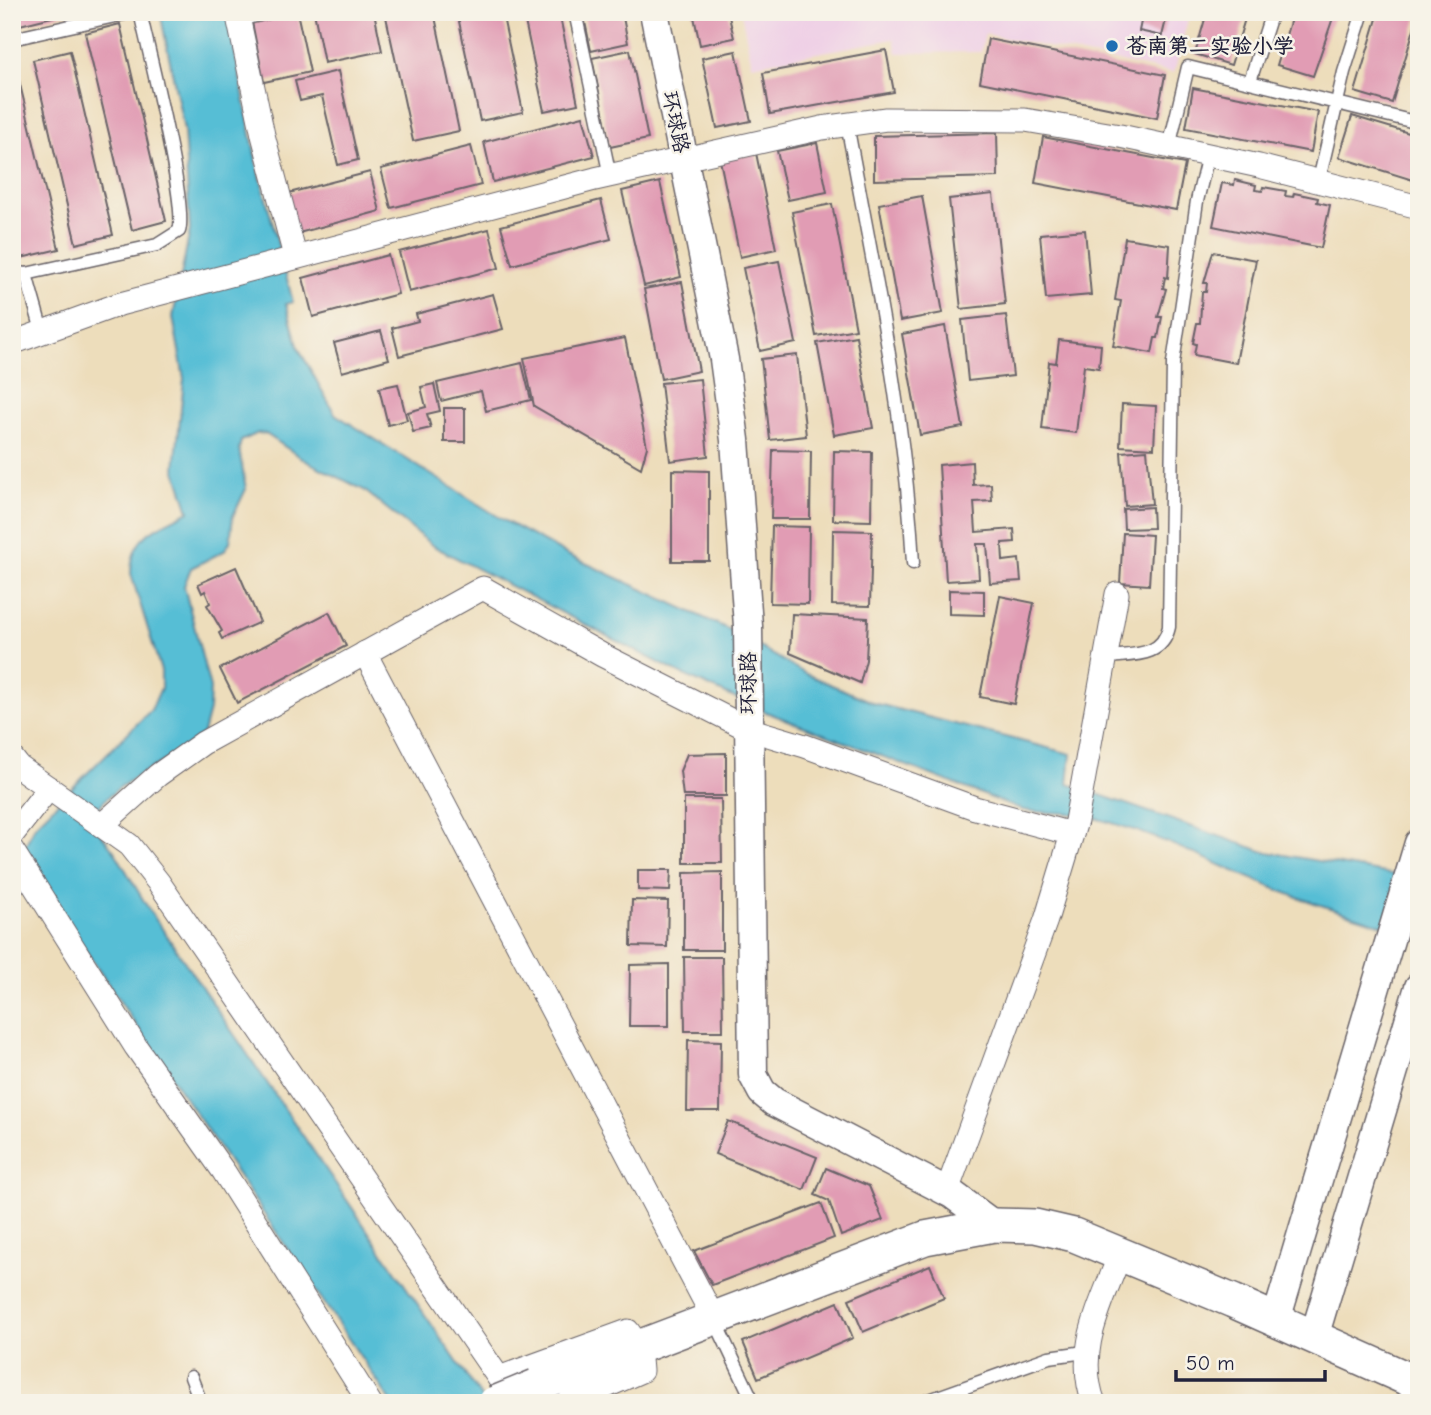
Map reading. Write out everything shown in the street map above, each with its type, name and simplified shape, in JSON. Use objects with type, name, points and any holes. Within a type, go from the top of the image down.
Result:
[{"type":"main road","points":[[497,1391],[526,1394],[639,1347],[925,1238],[994,1224],[1055,1230],[1120,1254],[1419,1384]]},
{"type":"street","name":"环球路","points":[[654,12],[724,359],[735,440],[748,626],[751,1063],[757,1086],[774,1102],[947,1191],[994,1224]]},
{"type":"street","points":[[238,16],[263,135],[293,257]]},
{"type":"street","points":[[12,343],[160,293],[293,257],[610,176],[847,124],[931,117],[1025,120],[1208,155],[1319,180],[1419,207]]},
{"type":"street","points":[[99,822],[203,743],[484,588],[602,655],[748,724],[975,808],[1074,827]]},
{"type":"street","points":[[947,1191],[1046,920],[1074,827],[1085,782],[1117,594]]},
{"type":"street","points":[[365,653],[714,1319]]},
{"type":"street","points":[[12,758],[19,767],[129,845],[159,883],[497,1391],[628,1331],[639,1347],[641,1371],[568,1403]]},
{"type":"street","points":[[12,835],[52,790]]},
{"type":"street","points":[[1276,1320],[1417,849]]},
{"type":"street","points":[[12,850],[136,1047],[224,1172],[370,1403]]},
{"type":"street","points":[[1314,1337],[1419,988]]},
{"type":"street","points":[[1093,1402],[1085,1375],[1086,1352],[1120,1254]]},
{"type":"lane","points":[[12,39],[133,12]]},
{"type":"lane","points":[[12,272],[26,274],[157,245],[179,231],[181,222],[176,184],[140,12]]},
{"type":"lane","points":[[238,16],[272,12]]},
{"type":"lane","points":[[575,12],[610,176]]},
{"type":"lane","points":[[1250,81],[1272,12]]},
{"type":"lane","points":[[1319,180],[1363,12]]},
{"type":"lane","points":[[1169,147],[1188,67],[1417,118]]},
{"type":"lane","points":[[847,124],[900,413],[909,483],[913,563]]},
{"type":"lane","points":[[1107,656],[1151,652],[1163,643],[1169,627],[1173,363],[1197,201],[1208,155]]},
{"type":"lane","points":[[26,274],[42,331]]},
{"type":"lane","points":[[714,1319],[754,1403]]},
{"type":"lane","points":[[921,1403],[1049,1357],[1086,1352]]},
{"type":"lane","points":[[191,1377],[201,1403]]},
{"type":"shaded area","name":"苍南第二实验小学","points":[[741,12],[1190,12],[1174,73],[985,34],[981,52],[897,53],[894,39],[752,65]]},
{"type":"water","points":[[160,12],[227,12],[256,160],[293,302],[286,304],[299,349],[335,414],[505,521],[568,555],[732,631],[806,674],[874,703],[1071,754],[1068,784],[1262,851],[1419,879],[1419,937],[1286,893],[1138,831],[1078,814],[1023,810],[766,712],[675,671],[433,546],[364,490],[306,461],[266,434],[258,433],[241,441],[239,449],[246,489],[233,516],[230,542],[224,551],[191,568],[184,586],[210,688],[209,710],[203,733],[174,755],[127,782],[100,805],[90,820],[115,852],[148,908],[485,1403],[392,1403],[73,932],[24,848],[35,825],[151,710],[161,688],[161,671],[131,574],[132,560],[141,541],[157,528],[189,511],[175,468],[184,379],[173,317],[190,230],[184,130]]},
{"type":"building","points":[[12,12],[68,12],[68,13],[12,27]]},
{"type":"building","points":[[297,12],[310,72],[264,82],[252,22]]},
{"type":"building","points":[[314,12],[374,12],[382,51],[324,63]]},
{"type":"building","points":[[385,12],[434,12],[459,131],[413,141]]},
{"type":"building","points":[[457,12],[502,12],[523,112],[480,121]]},
{"type":"building","points":[[523,12],[559,12],[578,104],[544,111]]},
{"type":"building","points":[[583,12],[622,12],[628,43],[591,51]]},
{"type":"building","points":[[693,12],[728,12],[734,38],[700,45]]},
{"type":"building","points":[[1143,12],[1168,12],[1162,36],[1139,31]]},
{"type":"building","points":[[1207,12],[1247,12],[1231,65],[1195,54]]},
{"type":"building","points":[[1293,12],[1335,12],[1313,76],[1277,65]]},
{"type":"building","points":[[1379,12],[1419,12],[1392,103],[1355,92]]},
{"type":"building","points":[[120,24],[166,221],[132,230],[85,33]]},
{"type":"building","points":[[988,39],[1165,75],[1157,118],[980,82]]},
{"type":"building","points":[[630,50],[648,139],[610,147],[592,58]]},
{"type":"building","points":[[886,50],[894,92],[770,114],[763,73]]},
{"type":"building","points":[[70,51],[113,235],[76,244],[33,60]]},
{"type":"building","points":[[736,51],[751,121],[717,128],[702,58]]},
{"type":"building","points":[[13,55],[59,249],[21,258],[12,220]]},
{"type":"building","points":[[338,71],[358,160],[338,165],[322,96],[300,101],[295,81]]},
{"type":"building","points":[[1193,88],[1318,112],[1311,152],[1186,128]]},
{"type":"building","points":[[583,116],[594,156],[493,182],[484,142]]},
{"type":"building","points":[[1352,116],[1419,136],[1419,182],[1339,157]]},
{"type":"building","points":[[997,133],[998,177],[874,180],[874,136]]},
{"type":"building","points":[[1043,137],[1185,164],[1176,210],[1035,183]]},
{"type":"building","points":[[817,143],[827,192],[788,200],[777,151]]},
{"type":"building","points":[[471,146],[481,185],[391,208],[381,169]]},
{"type":"building","points":[[756,153],[776,249],[740,257],[720,160]]},
{"type":"building","points":[[370,172],[380,211],[295,234],[285,194]]},
{"type":"building","points":[[1235,180],[1256,185],[1255,190],[1262,191],[1263,187],[1286,191],[1285,196],[1293,197],[1294,193],[1318,198],[1317,202],[1330,205],[1321,248],[1213,226],[1222,183],[1234,185]]},
{"type":"building","points":[[660,182],[681,277],[644,286],[622,191]]},
{"type":"building","points":[[993,194],[1005,304],[961,309],[949,199]]},
{"type":"building","points":[[922,196],[943,313],[900,321],[879,204]]},
{"type":"building","points":[[601,200],[611,239],[512,265],[501,226]]},
{"type":"building","points":[[832,204],[856,329],[816,336],[792,212]]},
{"type":"building","points":[[489,229],[499,268],[409,292],[399,252]]},
{"type":"building","points":[[1085,230],[1091,295],[1046,299],[1040,234]]},
{"type":"building","points":[[1125,238],[1170,245],[1168,278],[1165,277],[1163,288],[1166,289],[1158,317],[1162,317],[1152,353],[1113,346],[1121,301],[1115,300]]},
{"type":"building","points":[[1213,252],[1256,260],[1236,363],[1194,355],[1196,344],[1193,343],[1197,323],[1200,323],[1202,292],[1206,292],[1207,283],[1204,283]]},
{"type":"building","points":[[388,255],[398,294],[313,317],[303,278]]},
{"type":"building","points":[[779,261],[796,343],[760,351],[743,268]]},
{"type":"building","points":[[682,282],[699,371],[661,379],[644,289]]},
{"type":"building","points":[[493,294],[503,329],[399,356],[392,328],[418,321],[416,314]]},
{"type":"building","points":[[1006,315],[1013,376],[968,381],[962,320]]},
{"type":"building","points":[[945,326],[963,427],[920,435],[902,334]]},
{"type":"building","points":[[381,331],[389,359],[342,372],[334,343]]},
{"type":"building","points":[[856,336],[873,428],[834,435],[817,343]]},
{"type":"building","points":[[625,338],[647,447],[641,468],[534,406],[524,358]]},
{"type":"building","points":[[1059,340],[1101,345],[1099,368],[1084,366],[1076,433],[1042,429],[1049,362],[1056,363]]},
{"type":"building","points":[[797,355],[806,436],[770,440],[761,359]]},
{"type":"building","points":[[522,363],[531,400],[486,411],[481,391],[441,401],[437,383]]},
{"type":"building","points":[[700,379],[708,456],[670,461],[661,383]]},
{"type":"building","points":[[398,384],[407,420],[388,425],[379,388]]},
{"type":"building","points":[[434,384],[440,411],[427,414],[431,428],[413,432],[408,412],[426,407],[421,387]]},
{"type":"building","points":[[1122,404],[1156,406],[1154,448],[1120,446]]},
{"type":"building","points":[[444,408],[465,408],[465,442],[444,442]]},
{"type":"building","points":[[773,450],[811,451],[810,519],[771,519]]},
{"type":"building","points":[[1147,450],[1152,504],[1125,506],[1121,452]]},
{"type":"building","points":[[834,451],[872,452],[871,521],[833,520]]},
{"type":"building","points":[[972,462],[973,485],[991,484],[992,501],[974,502],[976,532],[1014,529],[1015,542],[1002,543],[1003,561],[1019,559],[1021,581],[990,583],[987,544],[977,544],[979,579],[946,581],[939,465]]},
{"type":"building","points":[[672,470],[709,471],[709,561],[672,561]]},
{"type":"building","points":[[1152,507],[1153,528],[1124,529],[1123,509]]},
{"type":"building","points":[[772,526],[809,527],[808,604],[770,603]]},
{"type":"building","points":[[833,530],[872,531],[870,606],[832,605]]},
{"type":"building","points":[[1123,533],[1152,535],[1149,585],[1120,583]]},
{"type":"building","points":[[236,567],[260,622],[222,639],[219,633],[222,631],[207,605],[210,603],[205,591],[202,593],[198,584]]},
{"type":"building","points":[[949,590],[984,591],[984,615],[949,614]]},
{"type":"building","points":[[1000,596],[1034,603],[1014,704],[980,697]]},
{"type":"building","points":[[329,612],[346,646],[237,703],[220,669]]},
{"type":"building","points":[[792,614],[868,618],[866,660],[860,683],[790,653]]},
{"type":"building","points":[[726,753],[726,796],[683,796],[680,771],[687,754]]},
{"type":"building","points":[[684,799],[721,799],[722,863],[684,863]]},
{"type":"building","points":[[638,870],[671,870],[670,891],[638,890]]},
{"type":"building","points":[[722,872],[722,950],[684,950],[684,873]]},
{"type":"building","points":[[632,900],[668,901],[667,947],[631,946]]},
{"type":"building","points":[[684,957],[722,957],[723,1031],[685,1031]]},
{"type":"building","points":[[669,964],[669,1026],[629,1026],[630,965]]},
{"type":"building","points":[[688,1040],[721,1041],[720,1111],[687,1111]]},
{"type":"building","points":[[728,1121],[817,1157],[804,1190],[715,1154]]},
{"type":"building","points":[[826,1168],[869,1186],[883,1220],[841,1236],[829,1201],[815,1195]]},
{"type":"building","points":[[821,1203],[834,1238],[712,1285],[694,1251]]},
{"type":"building","points":[[930,1265],[944,1298],[863,1332],[849,1299]]},
{"type":"building","points":[[838,1302],[853,1338],[758,1378],[743,1342]]},
{"type":"building","points":[[187,1395],[190,1403],[168,1403]]},
{"type":"place","name":"苍南第二实验小学","points":[[1112,46]]}]
